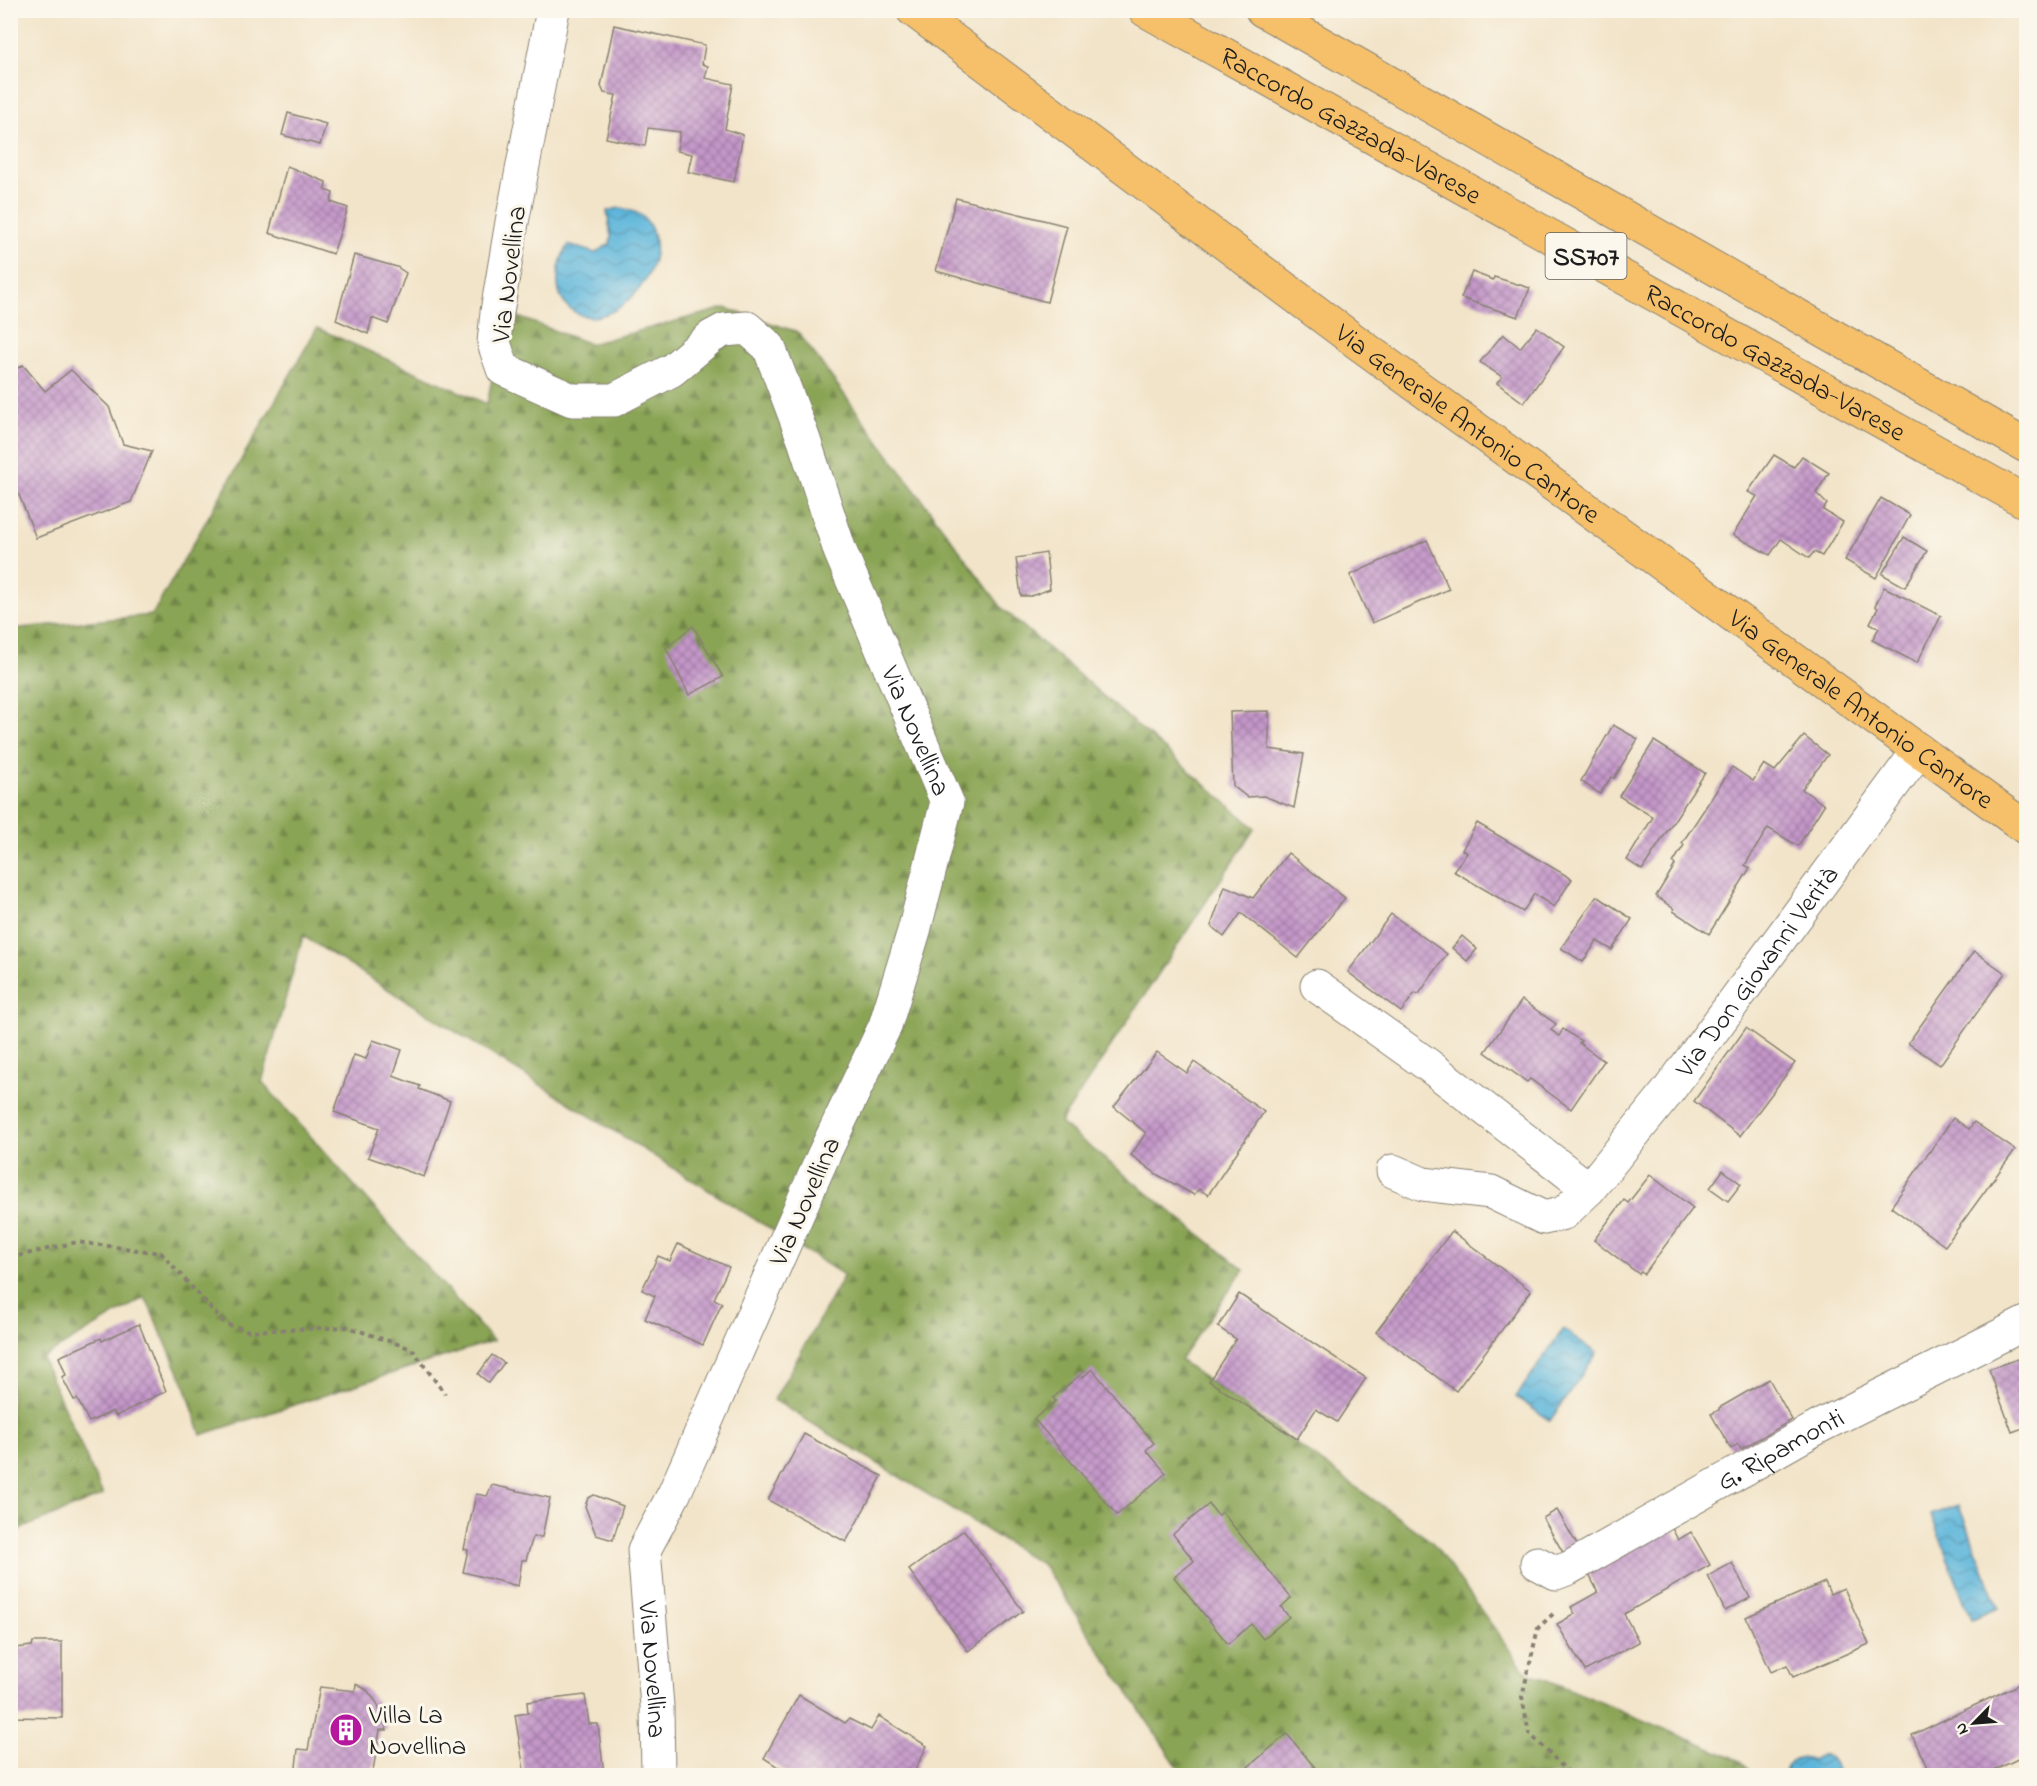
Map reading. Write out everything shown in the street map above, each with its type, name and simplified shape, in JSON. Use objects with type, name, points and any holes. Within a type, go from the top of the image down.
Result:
[{"type":"main road","name":"Via Generale Antonio Cantore","points":[[914,10],[1355,341],[2026,828]]},
{"type":"main road","name":"Raccordo Gazzada-Varese","points":[[1145,10],[2026,502]]},
{"type":"main road","name":"Raccordo Gazzada-Varese","points":[[1262,10],[2026,446]]},
{"type":"street","name":"Via Novellina","points":[[553,10],[497,312],[494,344],[503,369],[572,400],[614,400],[672,370],[711,337],[724,330],[747,328],[769,347],[804,440],[840,551],[947,802],[914,931],[885,1026],[824,1154],[674,1494],[644,1550],[657,1706],[658,1776]]},
{"type":"street","name":"Via Don Giovanni Verità","points":[[1393,1172],[1423,1184],[1491,1192],[1544,1218],[1564,1213],[1589,1189],[1666,1094],[1919,750]]},
{"type":"street","points":[[1317,987],[1428,1065],[1589,1189]]},
{"type":"street","name":"G. Ripamonti","points":[[1537,1563],[1556,1573],[1569,1568],[1822,1425],[2026,1323]]},
{"type":"path","points":[[10,1258],[77,1242],[161,1253],[225,1324],[249,1331],[348,1327],[412,1349],[445,1394]]},
{"type":"path","points":[[1553,1614],[1538,1628],[1522,1697],[1529,1733],[1572,1776]]},
{"type":"green space","points":[[725,308],[798,332],[1002,608],[1255,828],[1060,1123],[1244,1270],[1180,1360],[1432,1542],[1524,1670],[1740,1761],[1757,1775],[1183,1775],[1043,1565],[774,1400],[844,1275],[303,936],[262,1082],[493,1341],[201,1435],[186,1388],[145,1297],[42,1358],[103,1495],[11,1533],[11,629],[152,615],[317,328],[487,404],[505,312],[590,344]]},
{"type":"water","points":[[619,208],[639,214],[651,227],[655,242],[654,257],[649,273],[640,288],[613,311],[598,316],[583,316],[569,308],[560,295],[558,283],[561,260],[569,245],[595,253],[610,244],[607,211]]},
{"type":"water","points":[[1563,1329],[1597,1353],[1550,1421],[1516,1397]]},
{"type":"water","points":[[1959,1505],[1999,1608],[1971,1619],[1931,1515]]},
{"type":"water","points":[[1821,1755],[1829,1757],[1838,1775],[1785,1775],[1788,1765],[1794,1759],[1803,1757],[1812,1760]]},
{"type":"building","points":[[614,25],[705,45],[702,64],[708,66],[705,78],[733,84],[725,129],[743,135],[734,182],[688,172],[692,154],[677,151],[680,132],[648,128],[645,146],[606,138],[616,95],[604,93],[601,86]]},
{"type":"building","points":[[288,113],[326,124],[320,145],[282,135]]},
{"type":"building","points":[[287,166],[326,182],[325,190],[333,193],[331,202],[348,208],[333,254],[269,233]]},
{"type":"building","points":[[956,198],[1067,226],[1047,302],[936,271]]},
{"type":"building","points":[[354,255],[397,267],[406,273],[388,324],[372,318],[368,334],[336,320]]},
{"type":"building","points":[[1472,272],[1493,280],[1494,277],[1530,288],[1518,317],[1461,298]]},
{"type":"building","points":[[1537,327],[1564,347],[1524,403],[1497,383],[1502,377],[1480,362],[1503,334],[1520,348]]},
{"type":"building","points":[[10,349],[12,349],[16,369],[23,365],[45,391],[71,370],[109,407],[123,444],[152,451],[131,502],[36,538],[17,490],[10,492]]},
{"type":"building","points":[[1774,455],[1794,467],[1802,456],[1829,473],[1816,493],[1827,504],[1823,510],[1843,522],[1822,556],[1814,552],[1809,558],[1781,539],[1770,555],[1733,535],[1757,496],[1748,492]]},
{"type":"building","points":[[1881,498],[1910,515],[1876,578],[1845,560]]},
{"type":"building","points":[[1904,537],[1927,551],[1905,587],[1882,574]]},
{"type":"building","points":[[1427,540],[1449,589],[1372,623],[1350,575]]},
{"type":"building","points":[[1046,553],[1050,589],[1031,596],[1021,596],[1016,558]]},
{"type":"building","points":[[1884,587],[1941,616],[1917,663],[1872,640],[1879,628],[1870,623],[1878,608],[1875,606]]},
{"type":"building","points":[[693,626],[723,677],[689,695],[666,648]]},
{"type":"building","points":[[1269,711],[1269,749],[1304,754],[1294,808],[1264,796],[1247,797],[1233,786],[1230,712]]},
{"type":"building","points":[[1613,725],[1638,739],[1614,778],[1611,777],[1600,794],[1581,781]]},
{"type":"building","points":[[1804,736],[1828,755],[1802,789],[1824,805],[1798,846],[1768,828],[1745,865],[1750,868],[1709,934],[1673,911],[1674,909],[1656,896],[1675,865],[1673,863],[1684,845],[1682,843],[1732,767],[1753,781],[1764,764],[1775,771]]},
{"type":"building","points":[[1654,741],[1705,773],[1642,870],[1627,860],[1653,817],[1619,796]]},
{"type":"building","points":[[1477,823],[1572,879],[1554,907],[1534,894],[1523,912],[1453,871],[1467,853],[1462,850]]},
{"type":"building","points":[[1288,853],[1345,898],[1298,958],[1241,913],[1224,937],[1211,926],[1225,886],[1253,898]]},
{"type":"building","points":[[1597,896],[1632,919],[1612,950],[1597,941],[1583,962],[1561,948]]},
{"type":"building","points":[[1391,914],[1447,954],[1419,994],[1415,993],[1401,1012],[1348,972]]},
{"type":"building","points":[[1462,936],[1477,949],[1467,961],[1452,948]]},
{"type":"building","points":[[1974,951],[2005,973],[1940,1065],[1908,1043]]},
{"type":"building","points":[[1522,1000],[1556,1024],[1551,1030],[1559,1036],[1563,1029],[1604,1061],[1571,1109],[1530,1079],[1527,1082],[1485,1052]]},
{"type":"building","points":[[1746,1028],[1795,1063],[1740,1136],[1694,1101]]},
{"type":"building","points":[[373,1040],[402,1050],[393,1076],[450,1101],[424,1177],[368,1157],[379,1128],[334,1112],[354,1055],[366,1059]]},
{"type":"building","points":[[1157,1052],[1187,1073],[1194,1062],[1264,1112],[1208,1195],[1199,1189],[1194,1195],[1158,1175],[1131,1155],[1146,1133],[1114,1107]]},
{"type":"building","points":[[1953,1118],[1969,1129],[1974,1122],[2015,1150],[1945,1246],[1891,1207]]},
{"type":"building","points":[[1723,1170],[1741,1184],[1728,1201],[1710,1188]]},
{"type":"building","points":[[1650,1175],[1693,1208],[1644,1274],[1641,1272],[1639,1274],[1594,1240],[1624,1200],[1628,1203]]},
{"type":"building","points":[[1452,1231],[1531,1291],[1456,1391],[1376,1332]]},
{"type":"building","points":[[678,1244],[729,1267],[714,1299],[722,1303],[703,1345],[645,1319],[655,1296],[642,1290],[658,1256],[670,1261]]},
{"type":"building","points":[[1239,1294],[1366,1378],[1337,1422],[1316,1409],[1297,1439],[1209,1381],[1236,1339],[1218,1327]]},
{"type":"building","points":[[139,1324],[166,1391],[116,1416],[113,1411],[89,1422],[62,1377],[66,1375],[59,1357]]},
{"type":"building","points":[[492,1355],[504,1363],[489,1383],[478,1374]]},
{"type":"building","points":[[2026,1356],[2026,1427],[2012,1432],[1989,1369]]},
{"type":"building","points":[[1092,1369],[1154,1443],[1146,1450],[1166,1473],[1117,1515],[1034,1419],[1056,1401],[1053,1398],[1081,1374],[1083,1377]]},
{"type":"building","points":[[1769,1379],[1792,1420],[1741,1449],[1738,1444],[1731,1449],[1711,1414]]},
{"type":"building","points":[[804,1434],[882,1476],[846,1542],[768,1500]]},
{"type":"building","points":[[492,1485],[550,1498],[542,1537],[533,1537],[526,1560],[522,1560],[518,1586],[463,1572],[468,1550],[464,1549],[476,1494],[487,1496]]},
{"type":"building","points":[[594,1495],[623,1506],[613,1540],[596,1535],[585,1506],[588,1498]]},
{"type":"building","points":[[1209,1504],[1218,1516],[1222,1512],[1291,1598],[1281,1607],[1289,1617],[1263,1639],[1251,1624],[1228,1644],[1174,1577],[1194,1561],[1173,1534]]},
{"type":"building","points":[[1557,1510],[1579,1548],[1565,1556],[1543,1518]]},
{"type":"building","points":[[1669,1522],[1678,1540],[1691,1532],[1710,1565],[1624,1614],[1639,1642],[1585,1671],[1557,1624],[1575,1614],[1571,1607],[1598,1592],[1585,1567]]},
{"type":"building","points":[[964,1530],[1023,1611],[968,1651],[909,1570]]},
{"type":"building","points":[[1732,1563],[1750,1598],[1725,1611],[1708,1576]]},
{"type":"building","points":[[1825,1582],[1830,1594],[1844,1588],[1869,1644],[1793,1677],[1787,1665],[1771,1672],[1746,1617]]},
{"type":"building","points":[[10,1621],[15,1621],[15,1648],[32,1646],[33,1642],[62,1642],[62,1718],[10,1717]]},
{"type":"building","points":[[2026,1681],[2026,1755],[1991,1772],[1992,1776],[1931,1776],[1912,1735]]},
{"type":"building","name":"Villa La Novellina","points":[[356,1684],[367,1690],[377,1703],[387,1730],[380,1730],[372,1776],[295,1776],[298,1749],[308,1750],[320,1687],[355,1691]]},
{"type":"building","points":[[585,1695],[589,1724],[598,1724],[604,1774],[525,1776],[515,1715],[528,1713],[527,1702]]},
{"type":"building","points":[[799,1695],[845,1723],[849,1719],[871,1730],[879,1716],[927,1746],[912,1776],[792,1776],[764,1758]]},
{"type":"building","points":[[1287,1734],[1322,1776],[1244,1776],[1249,1771],[1247,1768]]},
{"type":"place","name":"Villa La Novellina","points":[[346,1730]]}]
